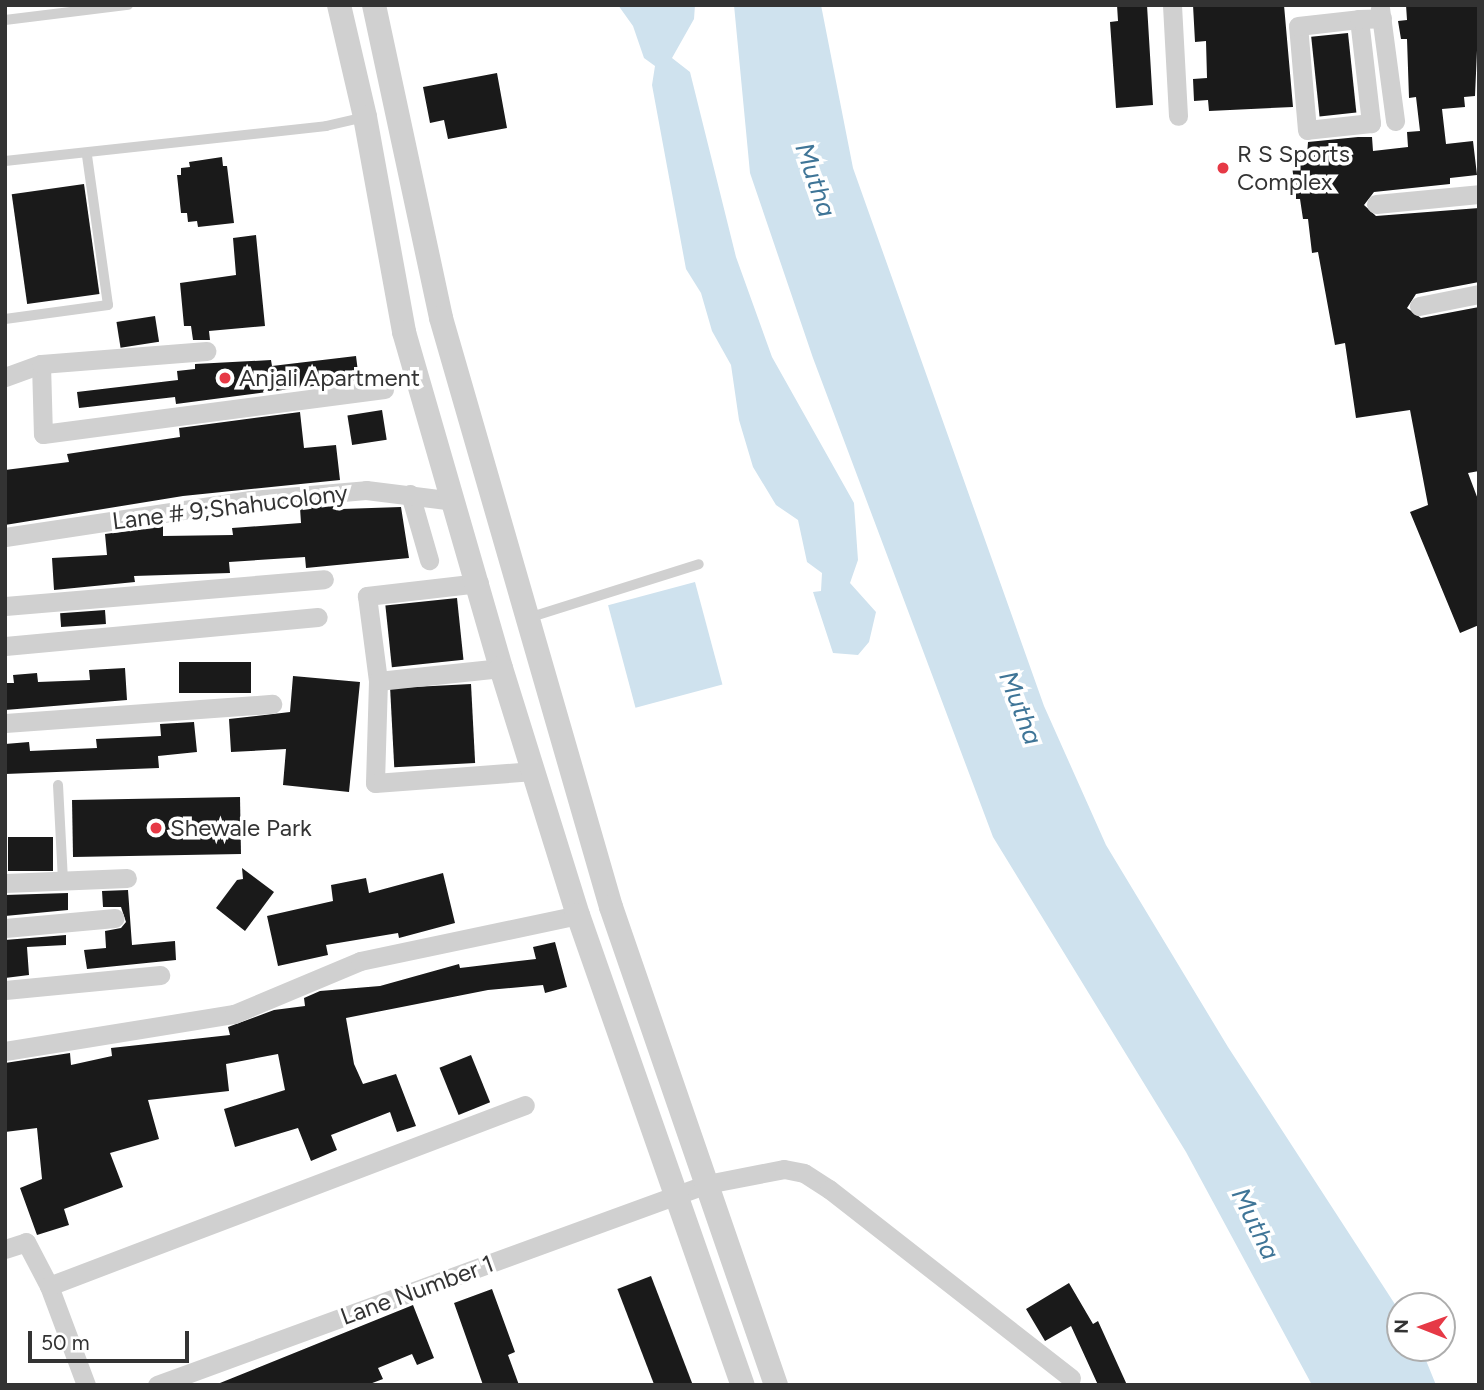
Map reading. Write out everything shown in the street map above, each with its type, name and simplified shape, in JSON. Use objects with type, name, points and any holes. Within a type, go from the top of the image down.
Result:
[{"type":"street","points":[[339,5],[365,117],[404,332],[479,583],[501,668],[578,915],[743,1385]]},
{"type":"street","points":[[374,5],[442,318],[611,908],[776,1385]]},
{"type":"street","points":[[1172,5],[1178,116]]},
{"type":"street","points":[[1359,19],[1369,106],[1371,122],[1307,130],[1298,26],[1359,19],[1381,12],[1394,112],[1369,106]]},
{"type":"street","points":[[1376,204],[1479,194]]},
{"type":"street","points":[[1419,306],[1479,295]]},
{"type":"street","points":[[5,377],[41,364],[206,351]]},
{"type":"street","points":[[41,364],[43,434],[384,389]]},
{"type":"street","name":"Lane # 9;Shahucolony","points":[[5,537],[250,500],[366,490],[454,501]]},
{"type":"street","points":[[410,494],[429,559]]},
{"type":"street","points":[[5,606],[324,579]]},
{"type":"street","points":[[479,583],[368,596],[378,681],[375,783],[534,771]]},
{"type":"street","points":[[5,646],[318,617]]},
{"type":"street","points":[[378,681],[501,668]]},
{"type":"street","points":[[5,723],[272,704]]},
{"type":"street","points":[[5,883],[127,878]]},
{"type":"street","points":[[5,1051],[234,1014],[360,961],[578,915]]},
{"type":"street","points":[[5,928],[115,918]]},
{"type":"street","points":[[5,990],[160,975]]},
{"type":"street","points":[[49,1286],[525,1105]]},
{"type":"street","name":"Lane Number 1","points":[[157,1385],[706,1184],[765,1169],[804,1173],[1071,1378]]},
{"type":"street","points":[[5,1249],[26,1242],[49,1286],[86,1385]]},
{"type":"lane","points":[[5,20],[128,5]]},
{"type":"lane","points":[[5,161],[87,155],[326,126],[365,117]]},
{"type":"lane","points":[[5,319],[108,304],[87,155]]},
{"type":"lane","points":[[528,618],[699,564]]},
{"type":"lane","points":[[58,786],[63,882]]},
{"type":"water","points":[[618,5],[695,5],[694,19],[672,58],[690,72],[736,257],[772,357],[854,503],[858,560],[850,583],[876,612],[869,642],[858,655],[833,653],[813,592],[821,591],[822,573],[807,562],[798,520],[776,505],[753,467],[739,420],[731,365],[712,331],[701,293],[686,269],[652,85],[655,66],[644,58],[633,26]]},
{"type":"water","name":"Mutha","points":[[734,5],[821,5],[853,168],[1044,706],[1106,845],[1228,1047],[1387,1292],[1386,1362],[1427,1362],[1436,1385],[1312,1385],[1186,1152],[993,837],[813,358],[750,173]]},
{"type":"water","points":[[695,582],[722,684],[636,708],[608,605]]},
{"type":"building","points":[[1117,5],[1147,5],[1153,105],[1116,108],[1110,22],[1118,21]]},
{"type":"building","points":[[1193,5],[1284,5],[1293,107],[1209,111],[1208,100],[1194,101],[1193,79],[1207,78],[1206,41],[1195,42]]},
{"type":"building","points":[[1406,5],[1479,5],[1475,96],[1464,97],[1465,107],[1442,109],[1446,144],[1473,141],[1477,175],[1450,178],[1450,184],[1374,192],[1364,205],[1376,216],[1479,208],[1479,282],[1416,294],[1407,308],[1421,318],[1479,307],[1479,471],[1468,473],[1479,502],[1479,625],[1460,633],[1410,512],[1428,505],[1410,410],[1356,418],[1345,343],[1335,345],[1318,252],[1312,253],[1308,219],[1303,219],[1300,199],[1296,199],[1291,157],[1307,155],[1308,142],[1358,137],[1372,137],[1373,151],[1408,147],[1407,132],[1420,131],[1416,97],[1409,98],[1407,39],[1401,39],[1398,21],[1407,20]]},
{"type":"building","points":[[1348,33],[1356,113],[1320,116],[1311,37]]},
{"type":"building","points":[[497,73],[507,128],[448,139],[444,120],[430,123],[423,87]]},
{"type":"building","points":[[222,157],[223,166],[227,166],[234,223],[198,227],[197,221],[188,222],[187,213],[181,213],[177,175],[181,175],[181,168],[190,167],[189,162]]},
{"type":"building","points":[[84,184],[99,294],[27,304],[12,194]]},
{"type":"building","points":[[256,235],[265,326],[209,331],[210,340],[193,340],[191,326],[184,326],[180,283],[236,275],[233,238]]},
{"type":"building","points":[[155,316],[159,342],[121,348],[116,322]]},
{"type":"building","points":[[356,356],[359,380],[176,404],[175,397],[79,408],[77,392],[178,380],[177,371],[195,369],[195,364],[271,360],[272,366]]},
{"type":"building","points":[[382,410],[387,440],[352,445],[347,415]]},
{"type":"building","points":[[300,412],[304,448],[336,445],[340,480],[183,496],[5,525],[5,470],[69,462],[67,454],[180,437],[179,428]]},
{"type":"building","points":[[342,504],[342,509],[401,507],[409,558],[306,568],[305,557],[229,562],[230,573],[134,576],[135,582],[54,590],[52,558],[107,555],[105,534],[163,526],[163,536],[233,535],[232,528],[301,523],[300,508]]},
{"type":"building","points":[[457,598],[463,660],[392,667],[385,606]]},
{"type":"building","points":[[105,610],[106,624],[61,627],[60,613]]},
{"type":"building","points":[[179,662],[251,662],[251,693],[179,693]]},
{"type":"building","points":[[125,668],[127,700],[5,710],[5,683],[14,683],[13,675],[37,673],[38,682],[90,680],[89,670]]},
{"type":"building","points":[[293,676],[360,682],[349,792],[283,785],[286,749],[231,752],[229,719],[290,712]]},
{"type":"building","points":[[471,684],[475,763],[394,767],[390,688]]},
{"type":"building","points":[[194,722],[197,752],[158,756],[159,768],[5,774],[5,744],[29,742],[30,751],[97,748],[96,739],[161,736],[160,724]]},
{"type":"building","name":"Shewale Park","points":[[240,797],[241,854],[73,857],[72,800]]},
{"type":"building","points":[[8,837],[53,837],[53,871],[8,871]]},
{"type":"building","points":[[242,868],[274,892],[245,931],[216,908],[237,880],[243,879]]},
{"type":"building","points":[[443,873],[455,923],[399,938],[398,933],[326,945],[328,955],[278,966],[267,916],[333,901],[331,885],[366,878],[369,893]]},
{"type":"building","points":[[128,890],[132,945],[175,941],[176,960],[87,969],[84,950],[106,948],[105,931],[121,928],[126,922],[121,907],[103,907],[102,891]]},
{"type":"building","points":[[68,893],[68,910],[5,916],[5,895]]},
{"type":"building","points":[[66,935],[66,945],[27,947],[29,975],[5,978],[5,940]]},
{"type":"building","points":[[555,942],[567,987],[545,993],[543,985],[488,990],[346,1018],[354,1064],[363,1084],[396,1074],[416,1126],[397,1132],[390,1112],[331,1135],[337,1150],[311,1161],[298,1128],[235,1147],[224,1109],[285,1090],[278,1054],[226,1064],[229,1091],[148,1100],[159,1139],[110,1153],[123,1187],[64,1209],[69,1225],[37,1235],[20,1188],[42,1179],[37,1128],[5,1132],[5,1063],[70,1053],[71,1065],[112,1056],[111,1048],[230,1035],[228,1027],[274,1010],[305,1006],[304,998],[320,991],[380,986],[459,964],[460,968],[536,959],[533,947]]},
{"type":"building","points":[[471,1055],[490,1102],[459,1115],[439,1068]]},
{"type":"building","points":[[651,1276],[693,1385],[654,1385],[617,1289]]},
{"type":"building","points":[[1069,1283],[1093,1324],[1098,1321],[1127,1385],[1098,1385],[1071,1326],[1045,1341],[1026,1309]]},
{"type":"building","points":[[492,1289],[515,1352],[508,1355],[519,1385],[483,1385],[454,1303]]},
{"type":"building","points":[[413,1305],[434,1358],[417,1365],[412,1354],[378,1368],[383,1379],[367,1385],[215,1385]]},
{"type":"place","name":"R S Sports Complex","points":[[1223,168]]},
{"type":"place","name":"Anjali Apartment","points":[[225,378]]},
{"type":"place","name":"Shewale Park","points":[[156,828]]}]
